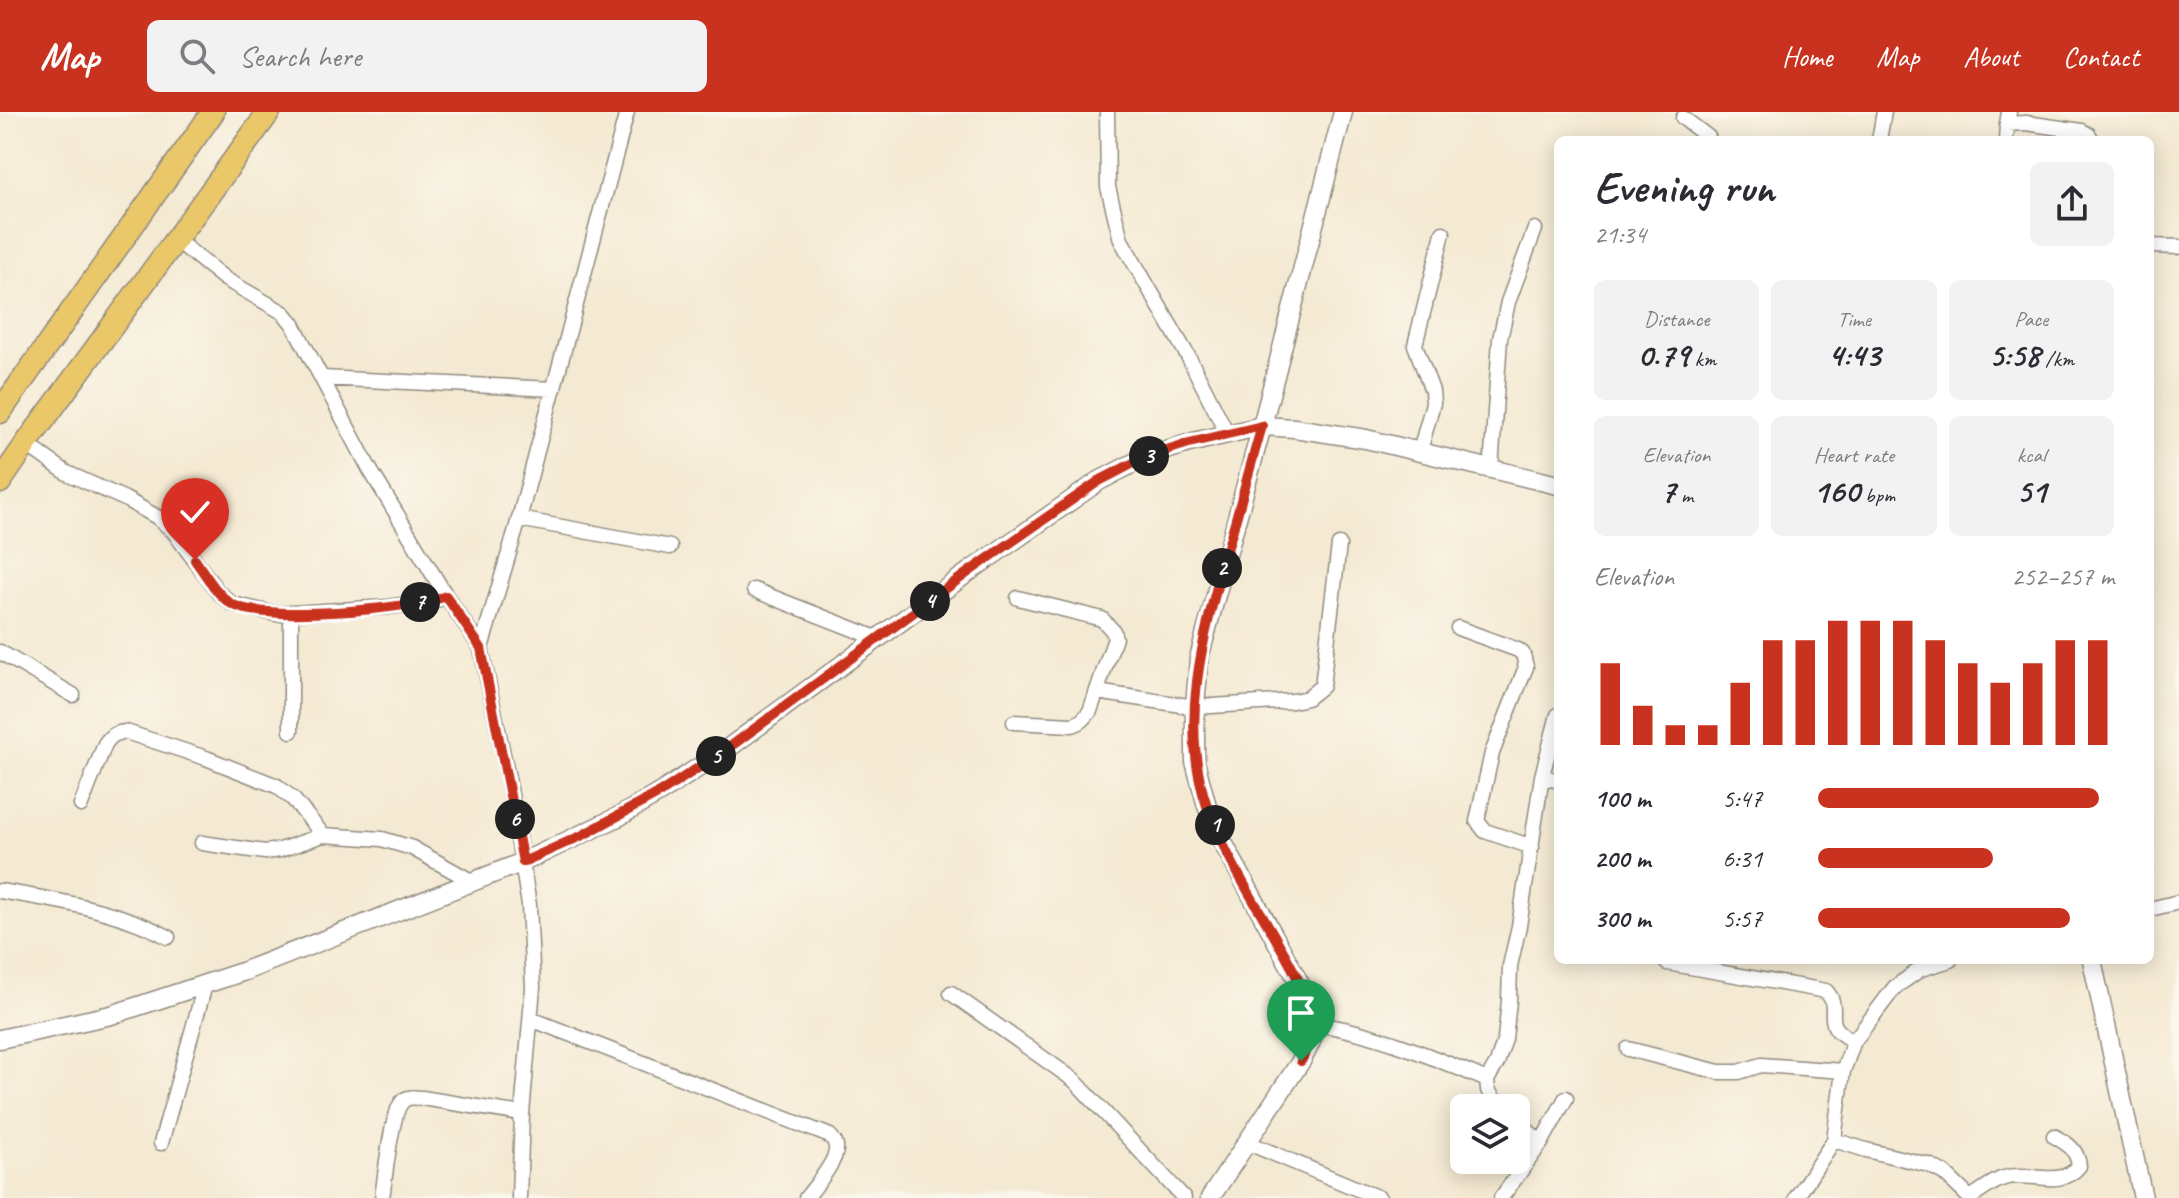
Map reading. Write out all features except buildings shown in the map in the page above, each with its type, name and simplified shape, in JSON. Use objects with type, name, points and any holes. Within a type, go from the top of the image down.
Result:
[{"type":"main road","points":[[0,482],[269,112]]},
{"type":"main road","points":[[0,412],[212,113]]},
{"type":"street","points":[[481,648],[519,519],[627,112]]},
{"type":"street","points":[[1107,112],[1108,187],[1121,240],[1189,358],[1227,433]]},
{"type":"street","points":[[1210,1198],[1301,1061],[1313,1039],[1316,1024],[1308,999],[1221,839],[1207,806],[1195,762],[1195,707],[1199,658],[1343,112]]},
{"type":"street","points":[[1880,136],[1884,112]]},
{"type":"street","points":[[1683,118],[1707,136]]},
{"type":"street","points":[[2008,118],[2082,131],[2090,136]]},
{"type":"street","points":[[1491,469],[1500,339],[1508,302],[1535,229]]},
{"type":"street","points":[[1420,451],[1433,403],[1432,391],[1415,345],[1443,233]]},
{"type":"street","points":[[175,239],[225,279],[284,313],[300,335],[369,468],[481,648],[529,905],[533,987],[522,1114],[519,1198]]},
{"type":"street","points":[[2154,246],[2179,247]]},
{"type":"street","points":[[322,378],[554,389]]},
{"type":"street","points":[[0,1039],[111,1015],[205,985],[347,933],[583,835],[661,792],[727,749],[981,563],[1099,481],[1147,456],[1262,426],[1332,432],[1554,484]]},
{"type":"street","points":[[26,444],[67,473],[157,517],[174,532],[218,592],[232,604],[276,614],[388,607],[446,596]]},
{"type":"street","points":[[519,519],[670,547]]},
{"type":"street","points":[[1097,692],[1195,707],[1307,698],[1322,686],[1339,545]]},
{"type":"street","points":[[754,590],[879,639]]},
{"type":"street","points":[[1014,722],[1078,724],[1090,711],[1115,638],[1109,623],[1102,619],[1018,598]]},
{"type":"street","points":[[291,613],[291,731]]},
{"type":"street","points":[[1458,628],[1518,650],[1525,661],[1526,667],[1492,753],[1477,821],[1485,831],[1532,847]]},
{"type":"street","points":[[0,652],[73,695]]},
{"type":"street","points":[[1490,1094],[1487,1080],[1505,1039],[1510,966],[1542,776],[1554,730]]},
{"type":"street","points":[[81,805],[105,744],[117,733],[126,732],[206,758],[277,786],[293,799],[323,835]]},
{"type":"street","points":[[1542,776],[1554,780]]},
{"type":"street","points":[[202,843],[265,852],[323,835],[382,839],[412,848],[473,882]]},
{"type":"street","points":[[0,891],[87,908],[129,920],[168,937]]},
{"type":"street","points":[[2154,908],[2179,902]]},
{"type":"street","points":[[1673,964],[1826,991],[1831,999],[1834,1028],[1854,1041]]},
{"type":"street","points":[[1796,1198],[1834,1140],[1843,1071],[1854,1041],[1895,987],[1921,969],[1937,964]]},
{"type":"street","points":[[2093,964],[2143,1198]]},
{"type":"street","points":[[161,1143],[205,985]]},
{"type":"street","points":[[951,993],[1074,1080],[1184,1198]]},
{"type":"street","points":[[531,1019],[830,1136],[836,1152],[806,1198]]},
{"type":"street","points":[[1316,1024],[1346,1028],[1487,1080]]},
{"type":"street","points":[[1628,1049],[1719,1072],[1739,1072],[1761,1065],[1843,1071]]},
{"type":"street","points":[[382,1198],[395,1117],[402,1102],[408,1098],[522,1114]]},
{"type":"street","points":[[1501,1198],[1541,1143],[1566,1098]]},
{"type":"street","points":[[1530,1133],[1541,1143]]},
{"type":"street","points":[[1834,1140],[1929,1165],[1944,1173],[1970,1198],[2004,1178],[2026,1176],[2050,1179],[2072,1175],[2079,1166],[2072,1145],[2054,1136]]},
{"type":"street","points":[[1246,1142],[1379,1198]]},
{"type":"route","points":[[195,560],[218,592],[232,604],[276,614],[388,607],[446,596],[481,648],[523,862],[620,816],[727,749],[1099,481],[1147,456],[1262,426],[1199,658],[1195,762],[1207,806],[1221,839],[1313,1012],[1316,1024],[1313,1039],[1301,1061]]}]
